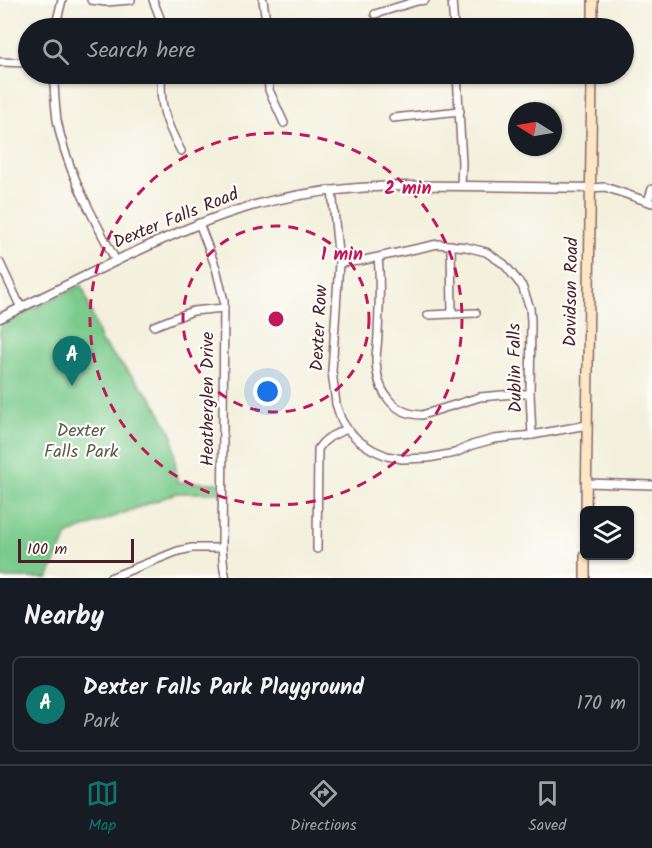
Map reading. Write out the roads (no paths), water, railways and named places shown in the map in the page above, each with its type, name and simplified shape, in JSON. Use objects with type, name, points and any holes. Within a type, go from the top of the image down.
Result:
[{"type":"main road","points":[[593,0],[593,18]]},
{"type":"main road","name":"Davidson Road","points":[[586,506],[592,84]]},
{"type":"main road","points":[[585,560],[585,578]]},
{"type":"street","points":[[58,18],[62,0]]},
{"type":"street","points":[[91,0],[106,2],[132,0]]},
{"type":"street","points":[[153,0],[160,18]]},
{"type":"street","points":[[263,0],[266,18]]},
{"type":"street","points":[[375,14],[426,0]]},
{"type":"street","points":[[452,0],[453,18]]},
{"type":"street","points":[[0,62],[18,63]]},
{"type":"street","points":[[54,84],[58,122],[73,173],[116,261]]},
{"type":"street","points":[[161,84],[162,107],[181,151]]},
{"type":"street","points":[[269,84],[284,123]]},
{"type":"street","points":[[458,84],[461,186]]},
{"type":"street","points":[[393,118],[459,111]]},
{"type":"street","name":"Dexter Falls Road","points":[[0,318],[116,261],[199,224],[273,200],[332,190],[408,185],[591,188]]},
{"type":"street","points":[[591,188],[605,187],[650,202],[652,189]]},
{"type":"street","name":"Dexter Row","points":[[332,190],[339,263],[332,371],[336,404],[341,419],[348,429]]},
{"type":"street","name":"Heatherglen Drive","points":[[199,224],[216,268],[224,301],[222,548],[226,578]]},
{"type":"street","name":"Dublin Falls","points":[[339,263],[378,258],[438,244],[486,252],[504,264],[522,286],[530,308],[532,435]]},
{"type":"street","points":[[451,245],[452,314]]},
{"type":"street","points":[[378,258],[376,360],[378,381],[383,394],[392,403],[414,415],[422,415],[480,397],[530,394]]},
{"type":"street","points":[[0,263],[21,308]]},
{"type":"street","points":[[154,326],[193,311],[224,308]]},
{"type":"street","points":[[428,315],[476,313]]},
{"type":"street","points":[[317,549],[318,449],[329,437],[348,429],[359,441],[387,456],[402,459],[428,458],[455,453],[494,439],[587,425]]},
{"type":"street","points":[[586,483],[652,485]]},
{"type":"street","points":[[110,578],[178,552],[222,548]]},
{"type":"place","name":"Dexter Falls Park Playground","points":[[72,386]]},
{"type":"park label","name":"Dexter Falls Park","points":[[81,441]]}]
